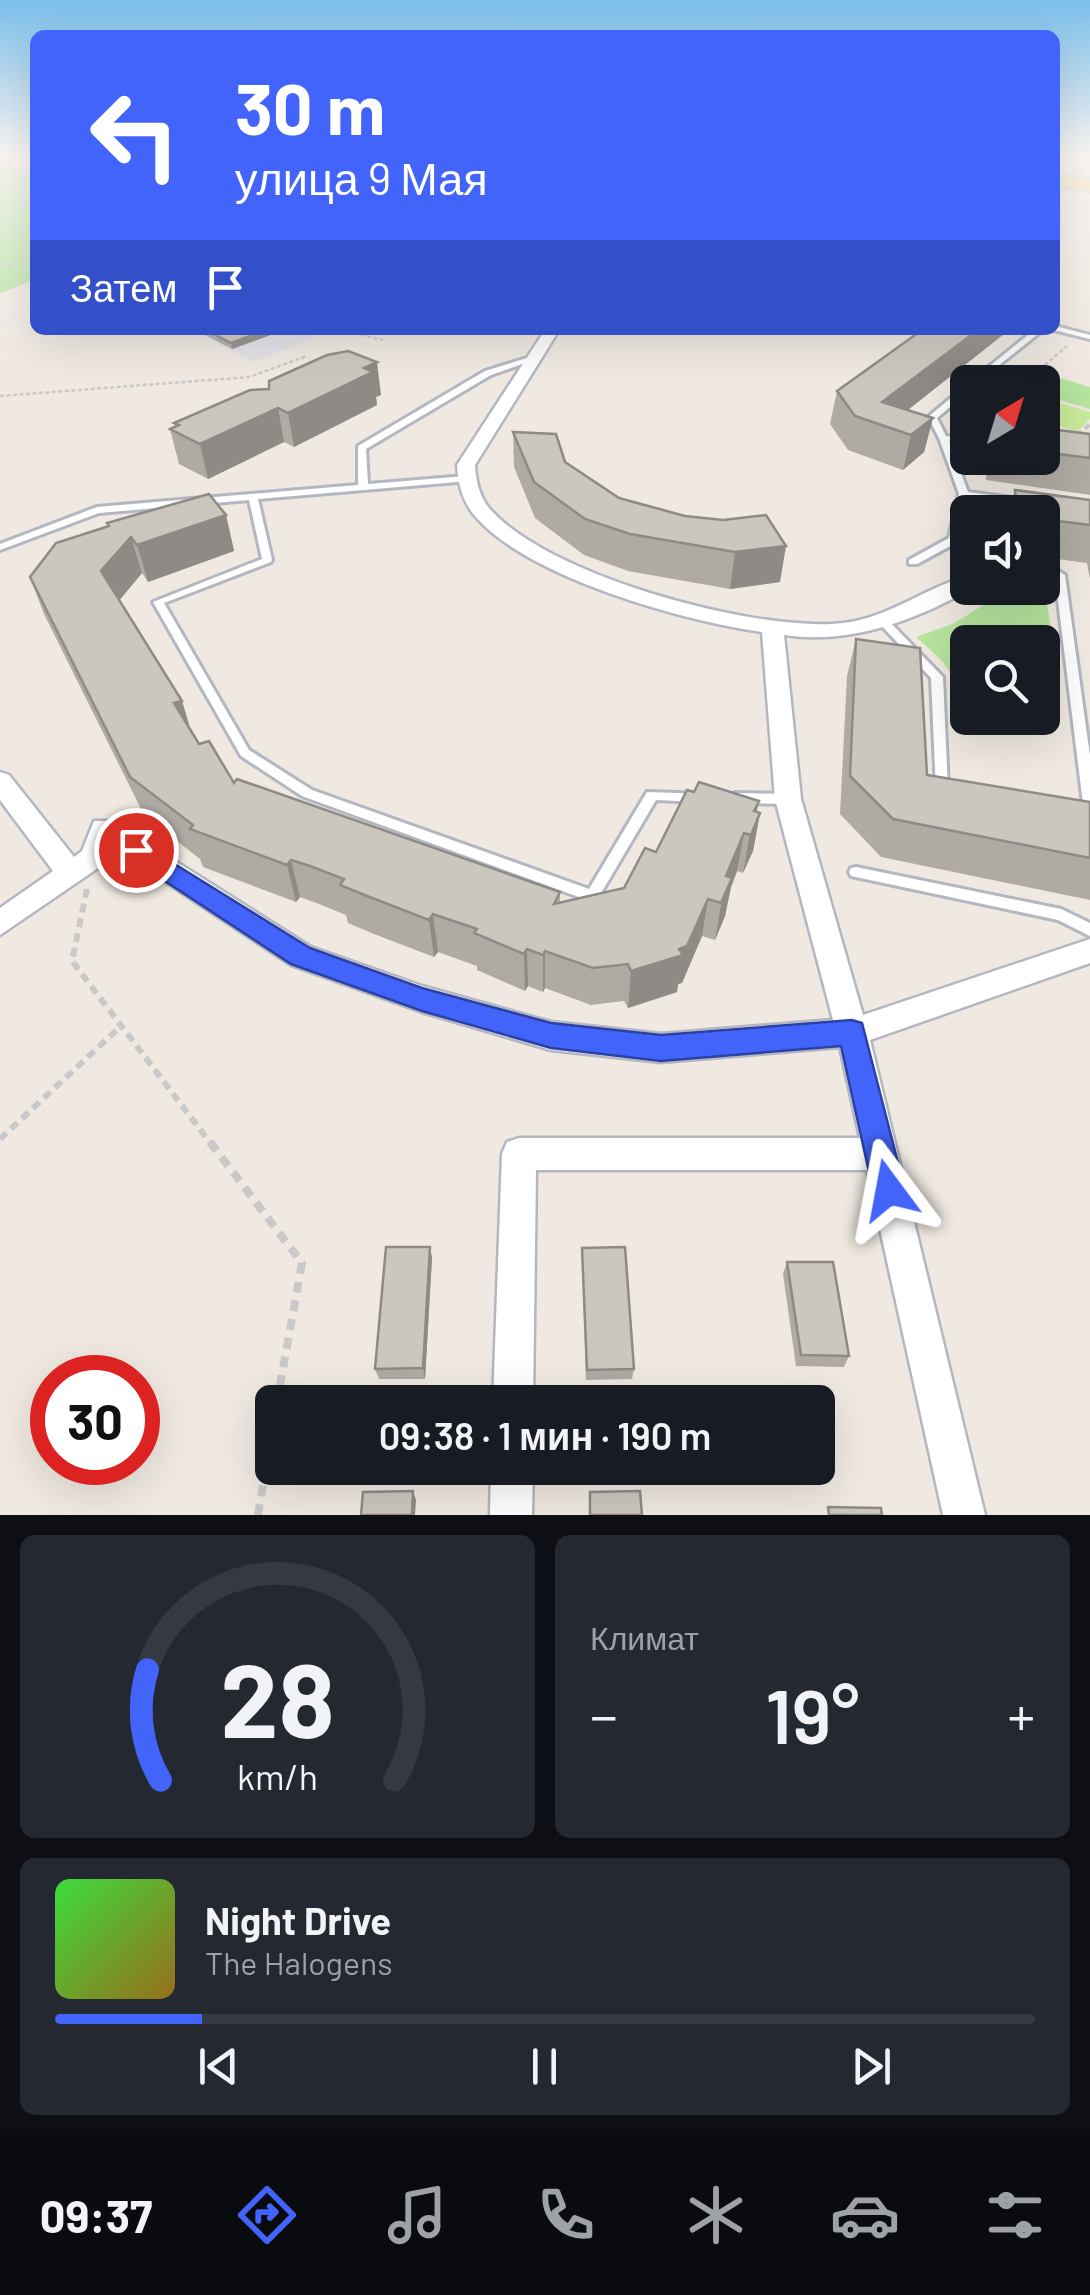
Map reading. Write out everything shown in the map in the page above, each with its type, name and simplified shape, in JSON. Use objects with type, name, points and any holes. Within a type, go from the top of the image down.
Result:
[{"type":"street","points":[[549,335],[466,464],[466,478],[482,512],[505,534],[569,571],[664,602],[772,624],[830,631],[918,607],[950,591]]},
{"type":"street","points":[[772,624],[788,799],[852,1032],[964,1515]]},
{"type":"street","points":[[0,780],[90,853],[300,956],[422,1000],[551,1036],[661,1048],[852,1032],[1090,951]]},
{"type":"street","points":[[0,922],[90,853]]},
{"type":"street","points":[[513,1385],[519,1154],[880,1154]]},
{"type":"street","points":[[511,1515],[512,1485]]},
{"type":"lane","points":[[1060,329],[1085,336]]},
{"type":"lane","points":[[995,365],[1033,335]]},
{"type":"lane","points":[[363,487],[361,448],[488,374],[533,359]]},
{"type":"lane","points":[[950,402],[932,417],[964,494],[971,495]]},
{"type":"lane","points":[[943,438],[950,439]]},
{"type":"lane","points":[[0,547],[97,510],[466,478]]},
{"type":"lane","points":[[252,497],[268,560],[158,602],[246,753],[307,792],[592,896],[652,796],[788,799]]},
{"type":"lane","points":[[913,562],[950,542]]},
{"type":"lane","points":[[1060,574],[1090,804]]},
{"type":"lane","points":[[880,619],[938,677],[938,784],[959,801]]},
{"type":"lane","points":[[856,872],[1061,915],[1090,930]]},
{"type":"path","points":[[0,267],[30,259]]},
{"type":"path","points":[[362,335],[382,340]]},
{"type":"path","points":[[1047,365],[1085,336]]},
{"type":"path","points":[[0,396],[249,376],[306,356]]},
{"type":"path","points":[[1069,445],[1090,424]]},
{"type":"path","points":[[90,853],[72,961],[302,1263],[281,1385]]},
{"type":"path","points":[[0,1139],[121,1026]]},
{"type":"path","points":[[258,1515],[263,1485]]},
{"type":"shaded area","points":[[200,335],[320,336],[253,362]]},
{"type":"green space","points":[[0,227],[30,227],[30,282],[0,293]]},
{"type":"green space","points":[[1060,378],[1090,387],[1090,409],[1060,400]]},
{"type":"green space","points":[[1060,403],[1090,412],[1090,419],[1077,432],[1060,426]]},
{"type":"green space","points":[[983,605],[1047,605],[1050,625],[950,625],[950,674],[916,637],[955,623]]},
{"type":"building","points":[[216,335],[253,335],[231,343]]},
{"type":"building","points":[[915,335],[971,335],[882,402],[933,418],[911,435],[855,416],[837,391]]},
{"type":"building","points":[[348,351],[377,362],[364,368],[373,372],[288,413],[278,408],[200,444],[170,429],[179,425],[174,423],[250,390],[269,389],[269,381],[327,355]]},
{"type":"building","points":[[1060,430],[1090,434],[1090,458],[1060,454]]},
{"type":"building","points":[[513,432],[556,434],[565,462],[619,498],[685,516],[723,520],[766,515],[786,546],[735,552],[630,534],[585,519],[534,482]]},
{"type":"building","points":[[1015,490],[1052,495],[1015,495]]},
{"type":"building","points":[[209,494],[226,515],[137,545],[131,537],[101,571],[182,701],[174,703],[199,744],[209,741],[234,783],[237,779],[560,892],[554,904],[624,888],[645,848],[656,852],[687,790],[694,792],[699,782],[759,801],[754,811],[760,813],[751,835],[744,833],[726,876],[732,878],[721,903],[708,899],[687,946],[679,949],[683,955],[631,971],[628,964],[593,968],[545,951],[543,955],[527,949],[524,954],[474,933],[477,929],[433,914],[429,920],[340,885],[344,879],[310,866],[291,860],[287,865],[190,829],[193,825],[130,777],[30,577],[56,543],[109,526],[107,523]]},
{"type":"building","points":[[1060,496],[1090,500],[1090,525],[1060,521]]},
{"type":"building","points":[[856,639],[920,648],[927,775],[1090,802],[1090,858],[893,819],[850,776]]},
{"type":"building","points":[[386,1247],[430,1247],[423,1368],[375,1369]]},
{"type":"building","points":[[625,1247],[634,1369],[587,1370],[582,1248]]},
{"type":"building","points":[[787,1262],[833,1262],[849,1356],[801,1355]]},
{"type":"building","points":[[413,1491],[412,1515],[361,1515],[363,1492]]},
{"type":"building","points":[[640,1491],[642,1515],[590,1515],[590,1492]]},
{"type":"building","points":[[828,1507],[881,1508],[882,1515],[829,1515]]},
{"type":"route","points":[[136,850],[300,956],[422,1000],[551,1036],[661,1048],[852,1032],[889,1190]]}]
